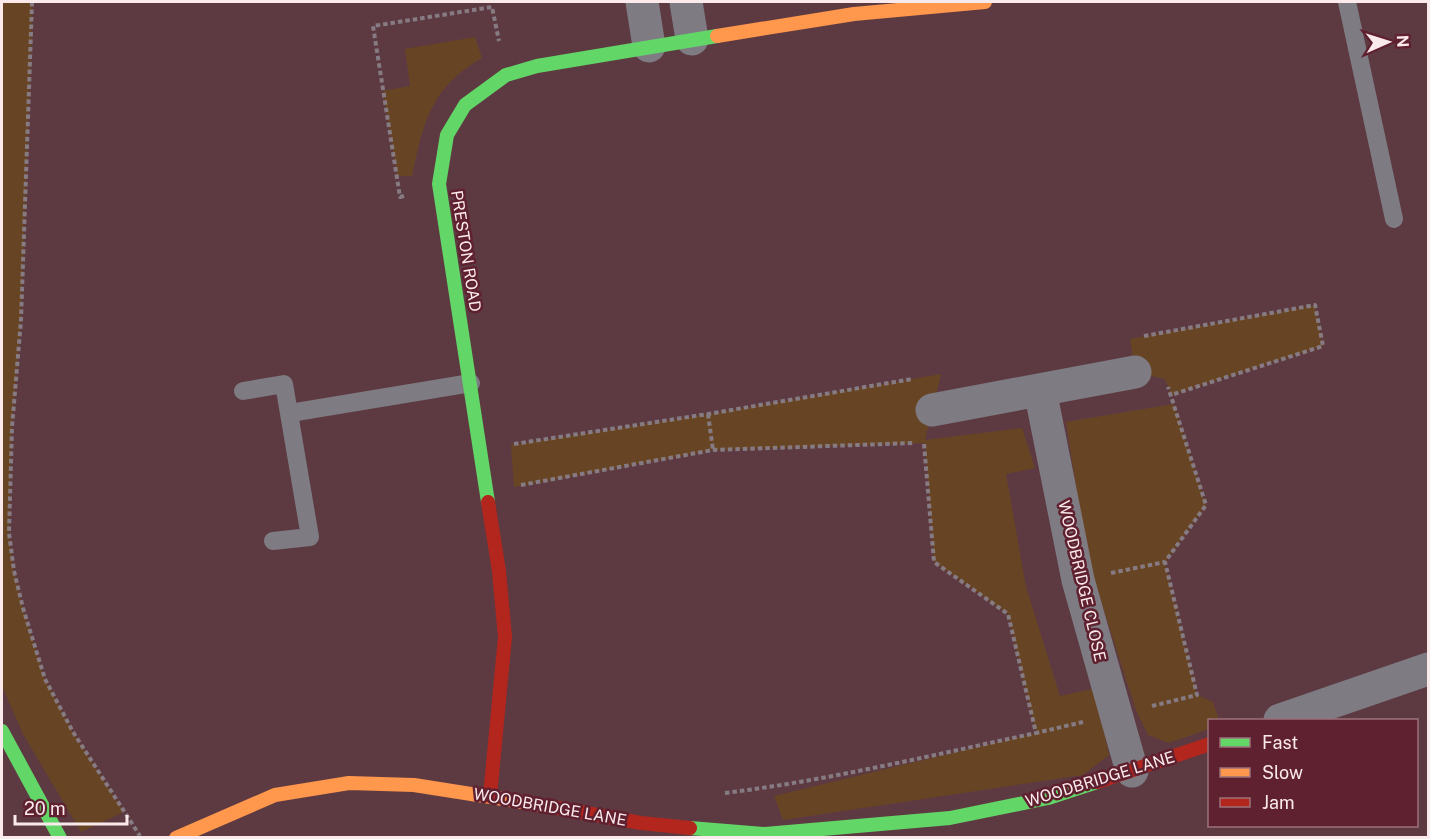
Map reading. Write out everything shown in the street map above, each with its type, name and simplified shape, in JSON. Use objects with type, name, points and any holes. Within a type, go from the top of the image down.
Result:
[{"type":"street","points":[[642,2],[649,46]]},
{"type":"street","points":[[686,2],[692,39]]},
{"type":"street","name":"PRESTON ROAD","points":[[490,796],[505,637],[499,571],[439,184],[447,135],[465,105],[506,75],[537,66],[854,14],[986,2]]},
{"type":"street","points":[[932,410],[1135,372]]},
{"type":"street","name":"WOODBRIDGE CLOSE","points":[[1040,390],[1078,579],[1132,771]]},
{"type":"street","points":[[1283,719],[1428,669]]},
{"type":"street","points":[[2,731],[60,837]]},
{"type":"street","name":"WOODBRIDGE LANE","points":[[176,837],[275,795],[349,783],[414,785],[641,823],[705,830],[765,834],[873,826],[950,818],[1048,798],[1208,744]]},
{"type":"lane","points":[[1347,2],[1394,219]]},
{"type":"lane","points":[[290,413],[471,383]]},
{"type":"lane","points":[[243,391],[285,384],[310,537],[273,541]]},
{"type":"path","points":[[32,2],[21,320],[12,427],[10,543],[23,608],[45,679],[73,732],[141,837]]},
{"type":"path","points":[[440,192],[400,196],[373,26],[492,7],[506,75]]},
{"type":"path","points":[[1141,337],[1314,305],[1323,346],[1171,395]]},
{"type":"path","points":[[481,449],[708,414],[917,378]]},
{"type":"path","points":[[487,492],[713,450],[924,443],[932,410]]},
{"type":"path","points":[[708,414],[713,450]]},
{"type":"path","points":[[1078,579],[1165,562]]},
{"type":"path","points":[[720,794],[866,770],[1036,733]]},
{"type":"shaded area","points":[[2,2],[33,2],[21,320],[12,427],[9,533],[14,571],[45,679],[73,732],[124,812],[81,832],[23,734],[2,686]]},
{"type":"shaded area","points":[[475,37],[482,58],[451,81],[440,94],[420,139],[412,176],[397,176],[383,91],[410,86],[405,49]]},
{"type":"shaded area","points":[[1315,305],[1323,346],[1171,395],[1165,379],[1135,372],[1130,339]]},
{"type":"shaded area","points":[[941,374],[925,440],[1022,428],[1035,468],[1006,474],[1026,587],[1060,696],[1092,689],[1109,755],[1083,775],[783,820],[774,796],[1036,733],[1008,614],[934,562],[925,443],[713,450],[514,487],[511,445]]},
{"type":"shaded area","points":[[1174,404],[1206,505],[1165,563],[1197,695],[1213,702],[1219,719],[1208,719],[1208,729],[1169,743],[1148,735],[1136,710],[1093,577],[1066,422]]},
{"type":"traffic: fast","points":[[488,502],[439,184],[447,135],[465,105],[506,75],[537,66],[717,36]]},
{"type":"traffic: fast","points":[[2,731],[60,838]]},
{"type":"traffic: fast","points":[[690,828],[765,834],[950,818],[1048,798],[1097,782]]},
{"type":"traffic: slow","points":[[717,36],[854,14],[985,2]]},
{"type":"traffic: slow","points":[[176,838],[275,795],[349,783],[414,785],[553,807]]},
{"type":"traffic: jam","points":[[488,502],[499,571],[505,637],[490,796]]},
{"type":"traffic: jam","points":[[1097,782],[1208,745]]},
{"type":"traffic: jam","points":[[553,807],[641,823],[690,828]]}]
